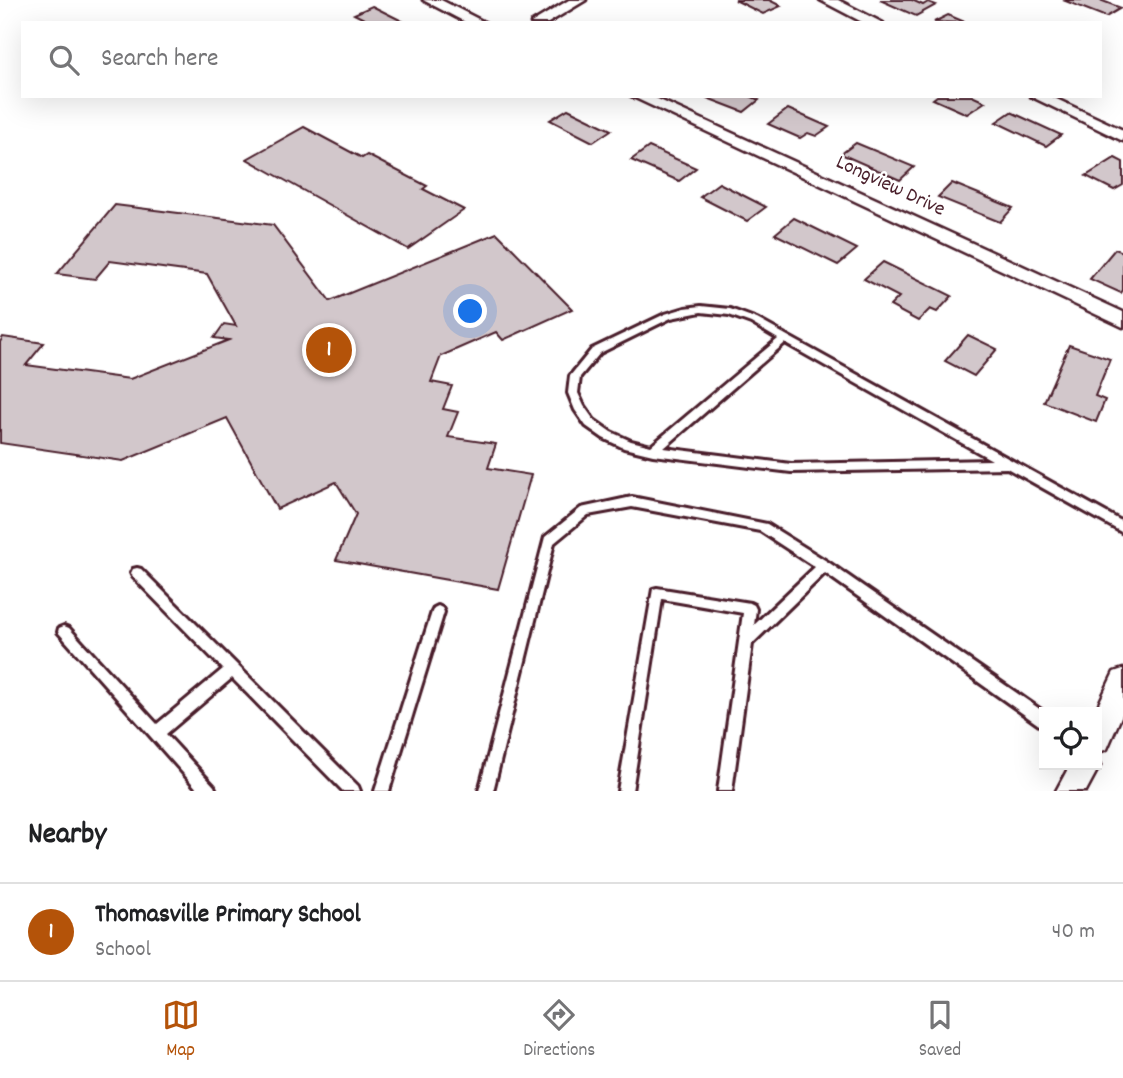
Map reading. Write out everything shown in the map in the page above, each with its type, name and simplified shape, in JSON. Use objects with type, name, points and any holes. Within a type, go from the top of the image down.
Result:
[{"type":"street","points":[[430,0],[475,21]]},
{"type":"street","points":[[542,21],[579,0]]},
{"type":"street","points":[[827,0],[872,21]]},
{"type":"street","name":"Longview Drive","points":[[642,98],[1123,320]]},
{"type":"street","points":[[1041,98],[1123,136]]},
{"type":"street","points":[[1102,729],[1123,681]]},
{"type":"street","points":[[1070,791],[1083,770]]},
{"type":"lane","points":[[1009,464],[791,468],[653,451],[628,445],[590,423],[573,393],[575,376],[596,351],[668,316],[701,309],[730,312],[785,338],[1123,528]]},
{"type":"lane","points":[[653,451],[785,338]]},
{"type":"lane","points":[[486,791],[549,540],[585,511],[632,502],[763,527],[824,566],[1039,716]]},
{"type":"lane","points":[[746,641],[824,566]]},
{"type":"lane","points":[[137,573],[354,791]]},
{"type":"lane","points":[[625,791],[657,593],[750,609],[725,791]]},
{"type":"lane","points":[[382,791],[438,612]]},
{"type":"lane","points":[[64,632],[209,791]]},
{"type":"lane","points":[[156,733],[232,669]]},
{"type":"building","points":[[735,0],[769,0],[781,6],[763,14]]},
{"type":"building","points":[[880,0],[912,0],[923,5],[928,2],[936,5],[916,16]]},
{"type":"building","points":[[1063,0],[1100,0],[1121,8],[1106,17]]},
{"type":"building","points":[[372,6],[402,21],[368,21],[354,14]]},
{"type":"building","points":[[948,15],[962,21],[936,21]]},
{"type":"building","points":[[707,98],[759,100],[744,112]]},
{"type":"building","points":[[976,98],[985,102],[967,114],[933,99]]},
{"type":"building","points":[[568,109],[611,130],[593,142],[550,120]]},
{"type":"building","points":[[788,109],[829,127],[816,136],[808,133],[800,138],[768,124]]},
{"type":"building","points":[[1011,112],[1061,135],[1046,146],[996,122]]},
{"type":"building","points":[[304,127],[362,158],[367,155],[427,186],[423,189],[464,210],[408,249],[247,159]]},
{"type":"building","points":[[856,143],[914,167],[900,180],[841,154]]},
{"type":"building","points":[[649,147],[696,168],[679,181],[631,160]]},
{"type":"building","points":[[1115,158],[1123,162],[1123,185],[1114,190],[1086,176]]},
{"type":"building","points":[[719,183],[766,207],[747,221],[700,197]]},
{"type":"building","points":[[952,183],[1013,208],[1000,222],[938,197]]},
{"type":"building","points":[[115,205],[273,225],[330,301],[497,233],[572,309],[503,340],[496,332],[441,356],[431,382],[452,386],[443,409],[458,412],[448,437],[496,444],[488,468],[531,475],[498,589],[336,560],[356,514],[336,482],[277,509],[227,418],[123,461],[0,443],[0,342],[3,337],[44,343],[26,365],[130,379],[229,340],[214,338],[224,324],[236,326],[207,274],[110,261],[95,279],[57,274]]},
{"type":"building","points":[[794,218],[857,249],[838,265],[775,234]]},
{"type":"building","points":[[1115,249],[1123,252],[1121,293],[1090,279]]},
{"type":"building","points":[[883,262],[952,296],[937,312],[930,309],[918,321],[890,306],[899,297],[864,279]]},
{"type":"building","points":[[968,335],[997,349],[974,376],[945,361]]},
{"type":"building","points":[[1069,345],[1110,359],[1095,396],[1105,400],[1096,422],[1044,402]]},
{"type":"place","name":"Thomasville Primary School","points":[[329,350]]}]
